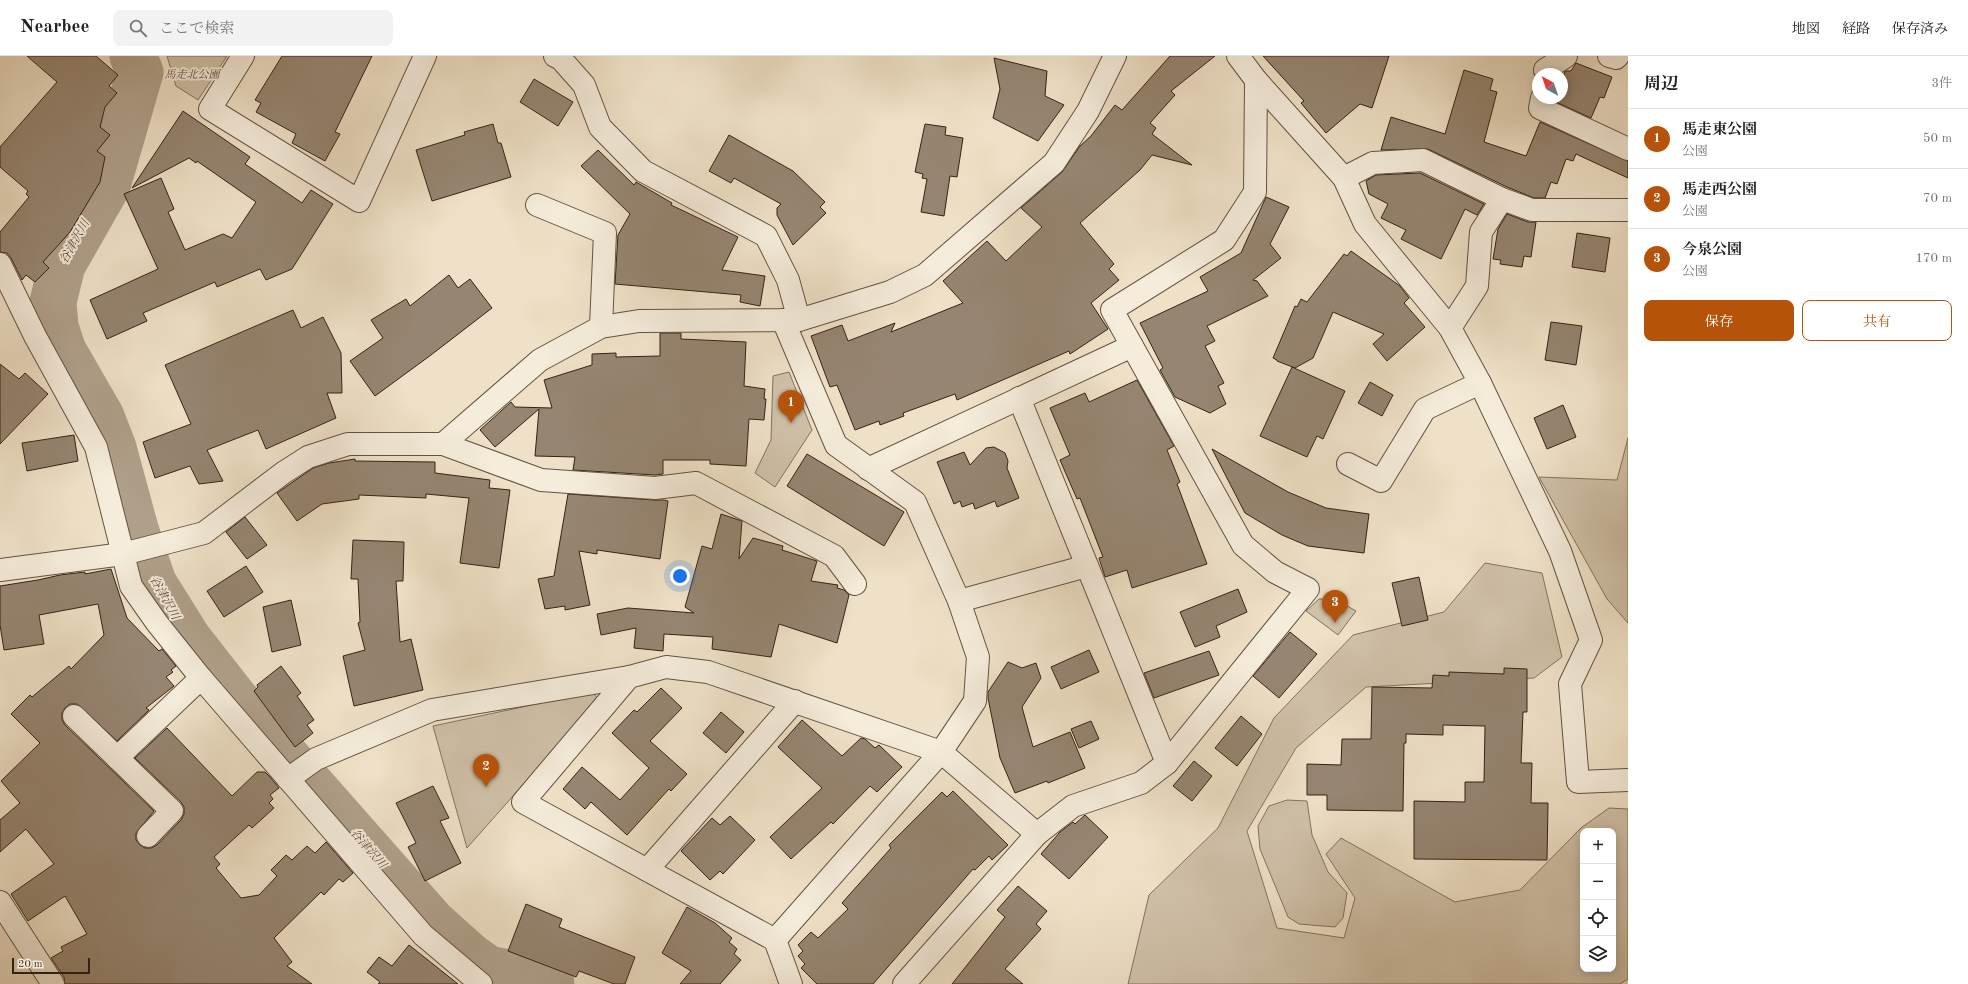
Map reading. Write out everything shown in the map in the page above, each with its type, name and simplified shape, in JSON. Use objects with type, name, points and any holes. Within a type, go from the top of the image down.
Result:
[{"type":"street","points":[[243,56],[210,110],[359,201],[425,56]]},
{"type":"street","points":[[555,56],[562,59],[584,85],[600,127],[644,171],[766,236],[788,280],[791,320],[836,445],[915,502],[959,601],[978,657],[975,700],[941,752],[775,940]]},
{"type":"street","points":[[443,444],[540,360],[601,327],[639,321],[791,320],[890,292],[925,275],[1054,163],[1088,111],[1115,56]]},
{"type":"street","points":[[1238,56],[1256,80],[1344,178],[1365,224],[1450,328],[1480,383],[1560,551],[1591,640],[1570,684],[1578,782],[1628,780]]},
{"type":"street","points":[[1543,67],[1566,56]]},
{"type":"street","points":[[1609,56],[1616,58],[1618,56]]},
{"type":"street","points":[[904,984],[1037,834],[1073,806],[1141,783],[1167,762],[1308,589],[1275,572],[1243,545],[1112,310],[1224,240],[1255,192],[1256,80]]},
{"type":"street","points":[[1541,104],[1540,108],[1628,149]]},
{"type":"street","points":[[1344,178],[1373,163],[1423,160],[1502,199],[1532,210],[1628,210]]},
{"type":"street","points":[[1450,328],[1477,286],[1481,232],[1502,199]]},
{"type":"street","points":[[537,205],[605,234],[601,327]]},
{"type":"street","points":[[0,264],[35,336],[96,447],[131,586],[157,623],[201,678],[423,935],[481,984]]},
{"type":"street","points":[[868,469],[1132,346]]},
{"type":"street","points":[[1348,464],[1380,481],[1425,409],[1480,383]]},
{"type":"street","points":[[1019,398],[1167,762]]},
{"type":"street","points":[[0,570],[123,554],[204,533],[283,473],[308,457],[348,444],[443,444],[541,480],[655,488],[696,483],[834,556],[855,584]]},
{"type":"street","points":[[959,601],[1087,566]]},
{"type":"street","points":[[288,778],[316,759],[432,710],[629,677],[666,667],[708,672],[941,752],[1037,834]]},
{"type":"street","points":[[629,677],[523,802],[775,940],[791,984]]},
{"type":"street","points":[[117,758],[201,678]]},
{"type":"street","points":[[647,870],[795,701]]},
{"type":"street","points":[[74,716],[172,811],[148,836]]},
{"type":"street","points":[[0,902],[53,984]]},
{"type":"green space","name":"馬走北公園","points":[[167,56],[227,56],[198,100],[176,86]]},
{"type":"green space","points":[[789,372],[812,430],[775,487],[755,473],[771,440],[773,376]]},
{"type":"green space","points":[[1628,438],[1628,623],[1607,599],[1539,477],[1617,480]]},
{"type":"green space","points":[[1485,563],[1542,573],[1562,657],[1534,678],[1366,687],[1296,748],[1247,831],[1277,928],[1344,938],[1355,898],[1326,854],[1341,838],[1455,902],[1520,890],[1580,829],[1580,972],[1616,972],[1616,828],[1581,828],[1609,808],[1628,809],[1628,979],[1620,984],[1128,984],[1149,895],[1218,828],[1274,718],[1353,635],[1444,612]]},
{"type":"green space","points":[[1319,599],[1335,599],[1356,611],[1338,635],[1306,611]]},
{"type":"green space","points":[[593,692],[598,700],[467,848],[433,726]]},
{"type":"green space","points":[[1287,800],[1307,801],[1312,835],[1328,872],[1347,893],[1343,918],[1335,927],[1299,924],[1288,917],[1260,849],[1258,826],[1269,806]]},
{"type":"building","points":[[27,56],[96,56],[118,75],[109,86],[117,93],[105,107],[100,127],[110,135],[97,151],[105,157],[100,182],[70,232],[43,262],[49,268],[35,282],[26,275],[22,280],[11,258],[7,253],[0,252],[0,232],[29,197],[26,194],[28,191],[0,167],[0,147],[57,82]]},
{"type":"building","points":[[282,56],[372,56],[335,132],[340,134],[325,161],[292,143],[296,134],[256,112],[261,103],[255,100]]},
{"type":"building","points":[[1170,56],[1215,56],[1171,91],[1175,95],[1150,123],[1156,128],[1152,134],[1192,165],[1152,155],[1140,170],[1080,223],[1114,264],[1109,269],[1119,280],[1091,303],[1108,329],[1070,354],[1069,351],[957,400],[955,394],[903,413],[904,416],[880,425],[879,421],[855,430],[837,385],[830,387],[811,336],[842,325],[848,341],[895,323],[891,332],[963,303],[943,281],[987,241],[1006,261],[1042,227],[1021,208],[1062,172],[1080,146],[1091,136],[1115,105],[1122,110]]},
{"type":"building","points":[[1263,56],[1389,56],[1372,108],[1360,104],[1326,133],[1301,103],[1304,101]]},
{"type":"building","points":[[994,58],[1047,71],[1045,96],[1064,105],[1038,141],[993,118],[1000,89]]},
{"type":"building","points":[[1576,63],[1612,77],[1604,98],[1600,97],[1591,118],[1561,104],[1568,104],[1568,71],[1571,71]]},
{"type":"building","points":[[1464,70],[1493,79],[1490,90],[1497,92],[1484,142],[1526,156],[1540,122],[1628,161],[1628,178],[1576,154],[1573,161],[1566,159],[1557,184],[1551,182],[1545,198],[1534,198],[1507,187],[1428,149],[1381,150],[1391,117],[1445,134]]},
{"type":"building","points":[[534,79],[573,102],[558,126],[520,102]]},
{"type":"building","points":[[183,111],[250,157],[245,164],[302,203],[311,190],[333,204],[292,269],[266,280],[260,269],[217,287],[215,282],[143,313],[147,321],[107,339],[90,300],[158,269],[124,194],[161,178],[174,209],[168,212],[185,250],[223,234],[232,238],[256,202],[197,161],[196,163],[189,158],[132,188]]},
{"type":"building","points":[[493,124],[498,143],[501,143],[511,177],[432,201],[416,150],[465,135],[464,132]]},
{"type":"building","points":[[925,124],[946,127],[945,135],[963,138],[957,177],[950,176],[944,216],[921,212],[927,179],[922,178],[923,174],[915,172]]},
{"type":"building","points":[[729,135],[793,171],[825,202],[820,207],[826,213],[793,245],[777,215],[777,208],[781,204],[734,178],[731,183],[709,171]]},
{"type":"building","points":[[598,150],[634,185],[636,182],[672,203],[671,205],[738,237],[722,270],[765,276],[760,306],[740,302],[741,295],[615,284],[618,235],[630,214],[581,166]]},
{"type":"building","points":[[1420,173],[1484,204],[1477,215],[1465,209],[1441,259],[1401,239],[1406,230],[1381,218],[1388,204],[1369,194],[1366,181],[1376,175]]},
{"type":"building","points":[[1266,197],[1289,207],[1270,244],[1281,258],[1253,280],[1257,281],[1268,296],[1207,326],[1215,341],[1205,346],[1224,383],[1218,386],[1226,404],[1210,413],[1175,397],[1160,370],[1163,368],[1140,323],[1208,291],[1200,277],[1241,253]]},
{"type":"building","points":[[1507,214],[1528,222],[1536,222],[1531,257],[1524,256],[1522,267],[1500,264],[1501,260],[1493,259],[1498,229]]},
{"type":"building","points":[[1577,233],[1610,238],[1605,272],[1572,267]]},
{"type":"building","points":[[1351,251],[1400,286],[1409,298],[1404,303],[1425,327],[1387,361],[1373,344],[1384,334],[1333,312],[1313,358],[1295,368],[1277,361],[1273,358],[1295,306],[1297,307],[1301,299],[1307,302],[1344,254],[1347,256]]},
{"type":"building","points":[[449,275],[458,288],[470,279],[492,308],[375,396],[350,361],[383,338],[371,320],[406,299],[410,306]]},
{"type":"building","points":[[293,310],[301,328],[323,317],[341,353],[342,393],[327,393],[336,418],[266,449],[258,430],[207,450],[223,481],[199,484],[190,466],[155,478],[143,442],[191,424],[165,365]]},
{"type":"building","points":[[1551,322],[1582,326],[1576,365],[1545,360]]},
{"type":"building","points":[[660,333],[681,333],[681,339],[746,342],[744,386],[765,389],[764,399],[766,399],[764,420],[749,419],[746,466],[710,464],[710,460],[663,460],[663,474],[655,475],[573,470],[575,457],[535,456],[539,409],[495,447],[480,430],[511,402],[515,407],[552,408],[544,380],[592,365],[592,354],[616,353],[616,357],[660,356]]},
{"type":"building","points":[[0,364],[19,379],[25,373],[48,394],[0,444]]},
{"type":"building","points":[[1292,367],[1345,391],[1323,439],[1317,436],[1307,457],[1260,436]]},
{"type":"building","points":[[1137,380],[1174,446],[1167,450],[1180,482],[1177,484],[1207,564],[1132,588],[1127,570],[1105,577],[1099,558],[1103,557],[1080,498],[1077,499],[1060,460],[1070,455],[1050,408],[1085,393],[1089,402]]},
{"type":"building","points":[[1370,382],[1393,395],[1382,416],[1358,403]]},
{"type":"building","points":[[1563,405],[1576,437],[1547,449],[1534,418]]},
{"type":"building","points":[[74,435],[78,461],[27,471],[22,443]]},
{"type":"building","points":[[994,447],[1005,453],[1008,461],[1007,468],[1019,498],[997,507],[995,501],[975,509],[973,503],[962,507],[960,501],[954,504],[937,462],[964,452],[970,465],[986,448]]},
{"type":"building","points":[[1212,449],[1288,492],[1326,508],[1369,514],[1364,553],[1308,546],[1282,535],[1245,513]]},
{"type":"building","points":[[807,454],[904,512],[884,546],[787,486]]},
{"type":"building","points":[[355,459],[355,461],[435,462],[435,473],[490,480],[489,488],[510,490],[499,568],[460,563],[469,498],[426,494],[426,498],[359,495],[359,499],[322,504],[297,521],[277,493],[313,468],[329,463]]},
{"type":"building","points":[[568,494],[668,501],[660,559],[597,550],[597,554],[579,551],[590,605],[565,610],[565,606],[545,609],[538,579],[554,576]]},
{"type":"building","points":[[721,514],[742,521],[739,559],[753,538],[783,546],[782,550],[817,561],[811,581],[838,585],[837,588],[844,590],[849,595],[837,643],[779,624],[771,657],[712,649],[713,637],[664,634],[663,651],[634,648],[636,628],[601,635],[597,614],[628,608],[694,613],[685,607],[702,546],[712,549]]},
{"type":"building","points":[[245,517],[267,545],[247,559],[226,532]]},
{"type":"building","points":[[353,540],[404,542],[403,581],[396,581],[400,642],[411,639],[423,690],[354,706],[343,656],[365,650],[358,623],[360,622],[358,579],[351,579]]},
{"type":"building","points":[[246,566],[263,592],[224,617],[207,591]]},
{"type":"building","points":[[111,569],[127,618],[159,651],[162,649],[176,666],[171,670],[173,672],[166,677],[174,686],[146,708],[149,710],[117,741],[77,704],[70,704],[65,708],[62,713],[62,720],[65,725],[154,811],[136,833],[136,840],[145,848],[151,848],[157,845],[181,820],[184,814],[184,807],[181,802],[135,758],[167,728],[232,796],[257,772],[265,772],[270,777],[279,788],[270,795],[273,799],[269,803],[274,808],[252,828],[249,825],[214,857],[220,864],[216,868],[241,898],[259,895],[277,876],[271,870],[286,855],[292,860],[307,846],[315,853],[326,842],[353,873],[343,882],[339,879],[324,895],[321,892],[274,938],[292,962],[287,966],[312,984],[65,984],[64,977],[51,958],[63,951],[61,947],[87,934],[65,896],[28,921],[11,894],[54,864],[26,829],[0,852],[0,820],[20,803],[1,781],[40,743],[11,714],[30,695],[32,697],[69,666],[71,669],[104,635],[98,604],[39,615],[44,644],[4,650],[0,625],[0,586],[60,575],[85,572],[85,574]]},
{"type":"building","points":[[1419,577],[1428,620],[1402,626],[1392,583]]},
{"type":"building","points":[[1238,589],[1247,612],[1216,626],[1220,637],[1195,647],[1180,612]]},
{"type":"building","points":[[291,600],[301,645],[272,652],[263,607]]},
{"type":"building","points":[[1290,632],[1317,654],[1279,698],[1253,676]]},
{"type":"building","points":[[1089,650],[1099,672],[1061,689],[1051,667]]},
{"type":"building","points":[[1209,651],[1219,675],[1154,698],[1144,673]]},
{"type":"building","points":[[1008,662],[1022,668],[1036,663],[1041,678],[1022,707],[1033,747],[1070,732],[1085,768],[1048,783],[1047,781],[1015,793],[1000,758],[988,698],[988,692]]},
{"type":"building","points":[[281,666],[301,693],[297,696],[314,720],[307,725],[313,733],[295,747],[254,691],[258,687],[257,685]]},
{"type":"building","points":[[1504,668],[1527,669],[1527,712],[1523,712],[1521,763],[1532,763],[1531,803],[1548,803],[1547,860],[1414,859],[1414,801],[1465,802],[1465,782],[1484,782],[1485,726],[1443,725],[1443,735],[1406,734],[1406,743],[1404,743],[1403,811],[1327,810],[1327,795],[1307,795],[1307,764],[1341,765],[1342,739],[1371,739],[1372,687],[1432,688],[1433,675],[1449,676],[1449,672],[1504,674]]},
{"type":"building","points":[[661,688],[682,708],[650,741],[687,774],[671,791],[669,789],[627,835],[591,802],[585,809],[563,789],[582,767],[620,800],[649,768],[612,733],[634,710],[637,712]]},
{"type":"building","points":[[721,712],[744,732],[726,753],[703,733]]},
{"type":"building","points":[[1241,716],[1262,734],[1237,766],[1215,748]]},
{"type":"building","points":[[802,720],[842,756],[861,738],[865,739],[875,748],[879,745],[902,767],[877,792],[870,786],[833,824],[831,822],[791,859],[770,837],[822,788],[778,747]]},
{"type":"building","points":[[1091,721],[1099,739],[1079,748],[1071,729]]},
{"type":"building","points":[[1194,761],[1212,776],[1192,801],[1173,786]]},
{"type":"building","points":[[433,786],[449,818],[440,821],[461,863],[425,881],[408,847],[416,843],[396,803]]},
{"type":"building","points":[[953,791],[1008,845],[992,860],[989,856],[975,870],[973,869],[873,984],[817,984],[801,968],[805,964],[798,956],[803,951],[798,945],[811,932],[818,938],[848,909],[842,903],[891,848],[889,845],[942,792],[947,797]]},
{"type":"building","points":[[1085,815],[1108,837],[1069,879],[1041,854],[1060,832],[1073,822],[1075,824]]},
{"type":"building","points":[[730,816],[755,840],[723,874],[720,871],[710,880],[681,851],[712,818],[720,825]]},
{"type":"building","points":[[1018,886],[1047,911],[1036,924],[1041,929],[1005,969],[1023,984],[952,984],[1005,917],[997,910]]},
{"type":"building","points":[[526,904],[562,919],[559,927],[635,957],[625,984],[614,984],[579,971],[576,977],[508,951]]},
{"type":"building","points":[[687,907],[715,923],[732,938],[729,942],[737,949],[734,954],[741,960],[720,984],[680,984],[691,971],[662,953]]},
{"type":"building","points":[[409,945],[458,984],[378,984],[380,982],[367,972],[379,957],[392,966]]},
{"type":"waterway","name":"谷津沢川","points":[[133,56],[140,72],[107,186],[62,265],[53,302],[55,327],[63,351],[101,417],[113,448],[135,529],[153,583],[188,639],[235,699],[433,923],[471,957],[488,969],[509,973],[529,973],[551,984]]},
{"type":"place","name":"馬走東公園","points":[[791,423]]},
{"type":"place","name":"今泉公園","points":[[1335,623]]},
{"type":"place","name":"馬走西公園","points":[[486,787]]}]
